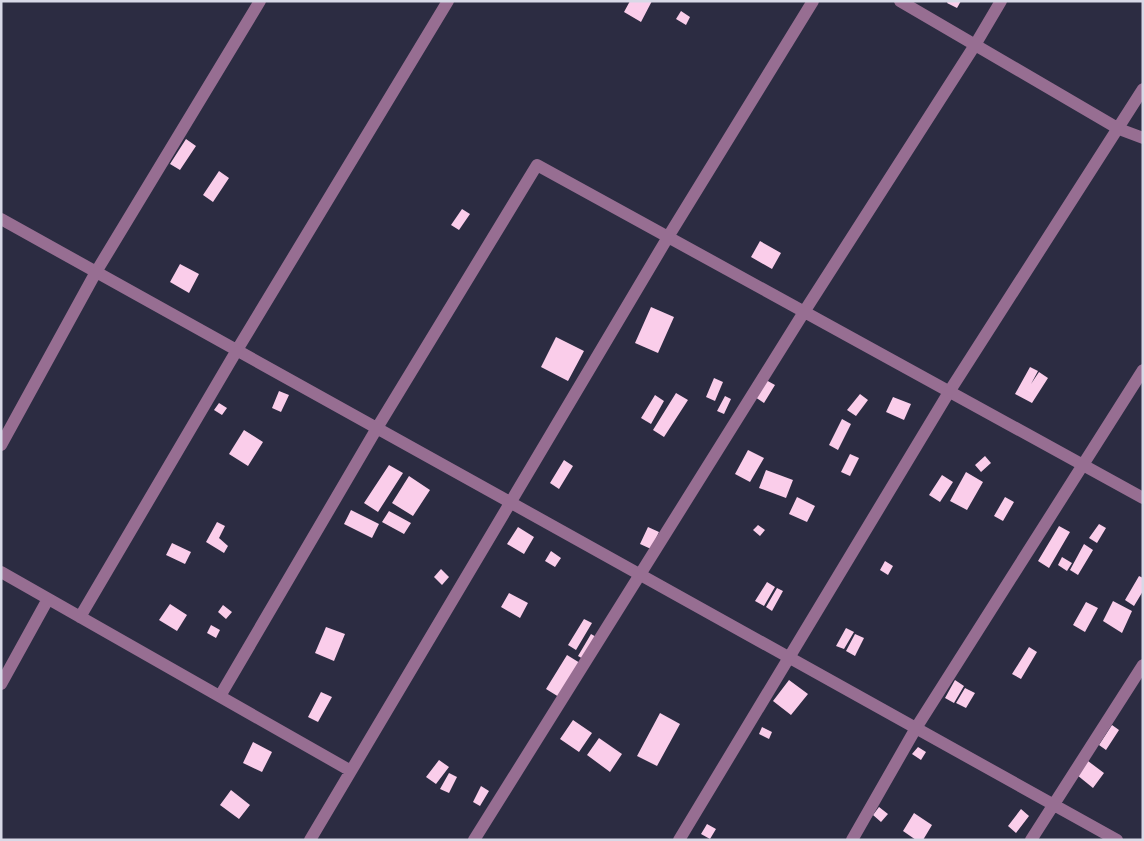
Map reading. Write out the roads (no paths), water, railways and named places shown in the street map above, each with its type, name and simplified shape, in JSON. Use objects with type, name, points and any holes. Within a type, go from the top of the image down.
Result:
[{"type":"street","points":[[1,445],[96,272],[260,1]]},
{"type":"street","points":[[80,617],[237,350],[448,1]]},
{"type":"street","points":[[310,840],[668,237],[813,1]]},
{"type":"street","points":[[900,1],[1119,129],[1143,138]]},
{"type":"street","points":[[475,839],[804,312],[975,45],[1001,1]]},
{"type":"street","points":[[679,840],[950,392],[1143,89]]},
{"type":"street","points":[[220,696],[378,428],[537,165],[1143,498]]},
{"type":"street","points":[[1,219],[1117,840]]},
{"type":"street","points":[[852,840],[916,728],[1143,370]]},
{"type":"street","points":[[1,572],[351,771]]},
{"type":"street","points":[[1,684],[48,599]]},
{"type":"street","points":[[1031,840],[1143,665]]}]
